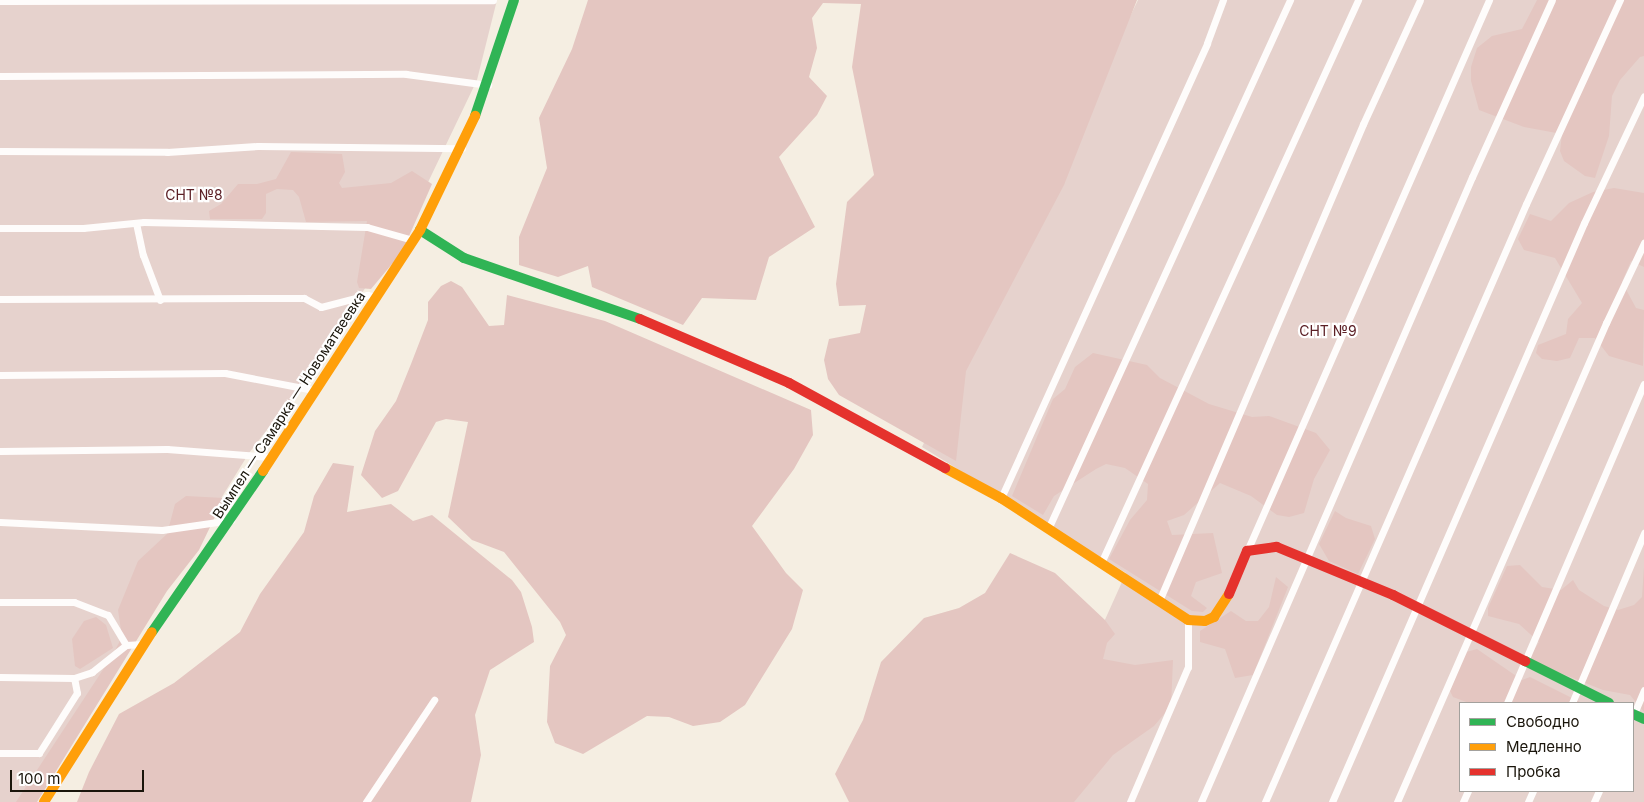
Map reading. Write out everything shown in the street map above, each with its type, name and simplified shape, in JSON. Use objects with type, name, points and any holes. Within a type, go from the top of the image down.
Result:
[{"type":"street","points":[[0,1],[493,0]]},
{"type":"street","name":"Вымпел — Самарка — Новоматвеевка","points":[[44,802],[143,644],[231,520],[313,390],[377,297],[420,230],[462,148],[488,85],[514,0]]},
{"type":"street","points":[[1001,498],[1207,43],[1223,0]]},
{"type":"street","points":[[1048,528],[1290,0]]},
{"type":"street","points":[[1101,563],[1358,0]]},
{"type":"street","points":[[1160,601],[1363,124],[1420,0]]},
{"type":"street","points":[[420,230],[464,258],[502,274],[615,309],[789,383],[1001,498],[1188,620],[1205,621],[1214,617],[1223,608],[1489,0]]},
{"type":"street","points":[[1201,802],[1552,0]]},
{"type":"street","points":[[1265,802],[1526,204],[1620,0]]},
{"type":"street","points":[[0,76],[406,74],[488,85]]},
{"type":"street","points":[[1332,802],[1584,223],[1644,96]]},
{"type":"street","points":[[0,151],[167,152],[258,146],[462,148]]},
{"type":"street","points":[[136,223],[143,255],[160,300]]},
{"type":"street","points":[[0,228],[83,228],[136,223],[367,227],[412,240]]},
{"type":"street","points":[[1397,802],[1606,323],[1644,243]]},
{"type":"street","points":[[0,299],[160,300],[304,298],[321,307],[367,295],[377,297]]},
{"type":"street","points":[[0,375],[225,373],[313,390]]},
{"type":"street","points":[[1507,702],[1644,384]]},
{"type":"street","points":[[0,451],[166,449],[270,457]]},
{"type":"street","points":[[0,522],[162,530],[231,520]]},
{"type":"street","points":[[1572,702],[1644,534]]},
{"type":"street","points":[[1247,551],[1277,547],[1307,557],[1417,606],[1524,663],[1607,702]]},
{"type":"street","points":[[0,602],[74,602],[108,615],[126,645]]},
{"type":"street","points":[[1130,802],[1188,667],[1188,620]]},
{"type":"street","points":[[0,677],[74,678],[92,672],[126,645],[143,644]]},
{"type":"street","points":[[0,753],[39,753],[77,693],[74,678]]},
{"type":"street","points":[[1634,713],[1644,690]]},
{"type":"street","points":[[366,802],[434,700]]},
{"type":"green space","name":"СНТ №8","points":[[0,0],[497,0],[477,80],[409,222],[297,391],[249,453],[34,802],[0,802]]},
{"type":"green space","name":"СНТ №9","points":[[1138,0],[1644,0],[1644,802],[1023,802],[1126,573],[922,447]]},
{"type":"shaded area","points":[[588,0],[1137,0],[1064,185],[966,371],[956,461],[839,395],[828,379],[824,360],[829,339],[860,333],[866,305],[839,306],[836,284],[847,202],[874,175],[852,67],[861,4],[823,3],[812,18],[817,48],[809,77],[827,96],[817,115],[779,157],[815,227],[769,257],[756,300],[702,298],[683,325],[592,287],[588,266],[558,277],[519,265],[519,237],[547,168],[539,118],[572,49]]},
{"type":"shaded area","points":[[1537,0],[1644,0],[1644,56],[1640,57],[1620,80],[1612,96],[1609,136],[1595,178],[1585,176],[1564,161],[1560,151],[1562,134],[1524,127],[1479,110],[1471,81],[1471,67],[1477,48],[1492,36],[1522,29]]},
{"type":"shaded area","points":[[291,152],[342,154],[345,172],[339,183],[342,188],[391,183],[412,171],[432,184],[402,252],[371,289],[359,288],[357,282],[367,221],[306,222],[299,197],[293,190],[277,189],[266,194],[266,213],[262,219],[210,219],[209,211],[221,204],[238,184],[257,184],[276,179]]},
{"type":"shaded area","points":[[1614,188],[1644,193],[1644,267],[1631,261],[1622,282],[1636,308],[1644,310],[1643,366],[1609,356],[1595,338],[1579,338],[1570,358],[1557,361],[1542,359],[1536,353],[1538,345],[1566,334],[1568,319],[1582,303],[1555,258],[1524,250],[1518,239],[1530,214],[1551,221],[1569,203],[1593,192]]},
{"type":"shaded area","points":[[451,281],[462,287],[489,326],[504,325],[507,295],[605,321],[811,410],[813,435],[794,469],[752,526],[786,573],[803,590],[792,629],[745,705],[720,722],[693,726],[669,717],[647,716],[583,754],[555,743],[547,722],[550,666],[566,635],[560,622],[504,552],[472,540],[448,517],[468,422],[446,419],[436,422],[398,491],[382,498],[361,475],[375,431],[396,401],[411,364],[428,320],[428,302],[441,286]]},
{"type":"shaded area","points":[[1093,353],[1147,365],[1160,378],[1209,404],[1252,417],[1269,416],[1316,433],[1330,450],[1314,479],[1304,513],[1289,517],[1277,515],[1251,496],[1220,483],[1184,515],[1167,521],[1172,535],[1213,533],[1222,573],[1196,582],[1191,596],[1207,608],[1203,612],[1192,611],[1109,559],[1130,520],[1147,500],[1148,484],[1125,468],[1106,464],[1096,469],[1054,496],[1043,515],[1012,496],[1053,399],[1065,389],[1075,367]]},
{"type":"shaded area","points":[[333,463],[354,466],[347,512],[391,504],[413,521],[432,515],[512,580],[521,592],[532,627],[534,642],[490,670],[475,715],[481,755],[471,802],[77,802],[89,772],[119,714],[174,683],[240,632],[260,594],[304,532],[314,496]]},
{"type":"shaded area","points":[[186,496],[224,498],[199,550],[167,591],[37,802],[16,802],[112,656],[122,637],[118,610],[138,561],[167,534],[175,504]]},
{"type":"shaded area","points":[[1335,511],[1346,518],[1371,526],[1375,539],[1358,574],[1329,561],[1319,544]]},
{"type":"shaded area","points":[[1010,553],[1055,573],[1105,620],[1115,634],[1107,643],[1103,659],[1135,665],[1173,660],[1171,706],[1154,726],[1113,755],[1074,802],[849,802],[835,774],[863,720],[881,662],[924,618],[959,608],[985,593]]},
{"type":"shaded area","points":[[1520,565],[1542,587],[1561,590],[1573,580],[1579,590],[1604,606],[1618,610],[1634,605],[1642,597],[1644,567],[1644,712],[1630,695],[1603,690],[1528,660],[1539,642],[1519,624],[1488,616],[1488,608],[1507,566]]},
{"type":"shaded area","points":[[1276,577],[1288,587],[1253,675],[1235,678],[1225,649],[1200,642],[1200,631],[1231,611],[1246,621],[1258,621],[1269,607]]},
{"type":"shaded area","points":[[96,617],[106,625],[113,648],[80,669],[75,666],[72,639],[84,621]]},
{"type":"shaded area","points":[[1477,649],[1522,680],[1530,677],[1580,702],[1466,702],[1453,697],[1450,691],[1466,652]]},
{"type":"traffic: fast","points":[[475,116],[514,0]]},
{"type":"traffic: fast","points":[[420,230],[464,258],[640,319]]},
{"type":"traffic: fast","points":[[152,632],[263,471]]},
{"type":"traffic: fast","points":[[1525,661],[1607,702]]},
{"type":"traffic: fast","points":[[1634,714],[1644,719]]},
{"type":"traffic: slow","points":[[263,471],[420,230],[475,116]]},
{"type":"traffic: slow","points":[[945,468],[1001,498],[1188,620],[1205,621],[1214,617],[1229,594]]},
{"type":"traffic: slow","points":[[44,802],[152,632]]},
{"type":"traffic: jam","points":[[640,319],[789,383],[945,468]]},
{"type":"traffic: jam","points":[[1229,594],[1247,551],[1277,547],[1393,595],[1525,661]]}]
